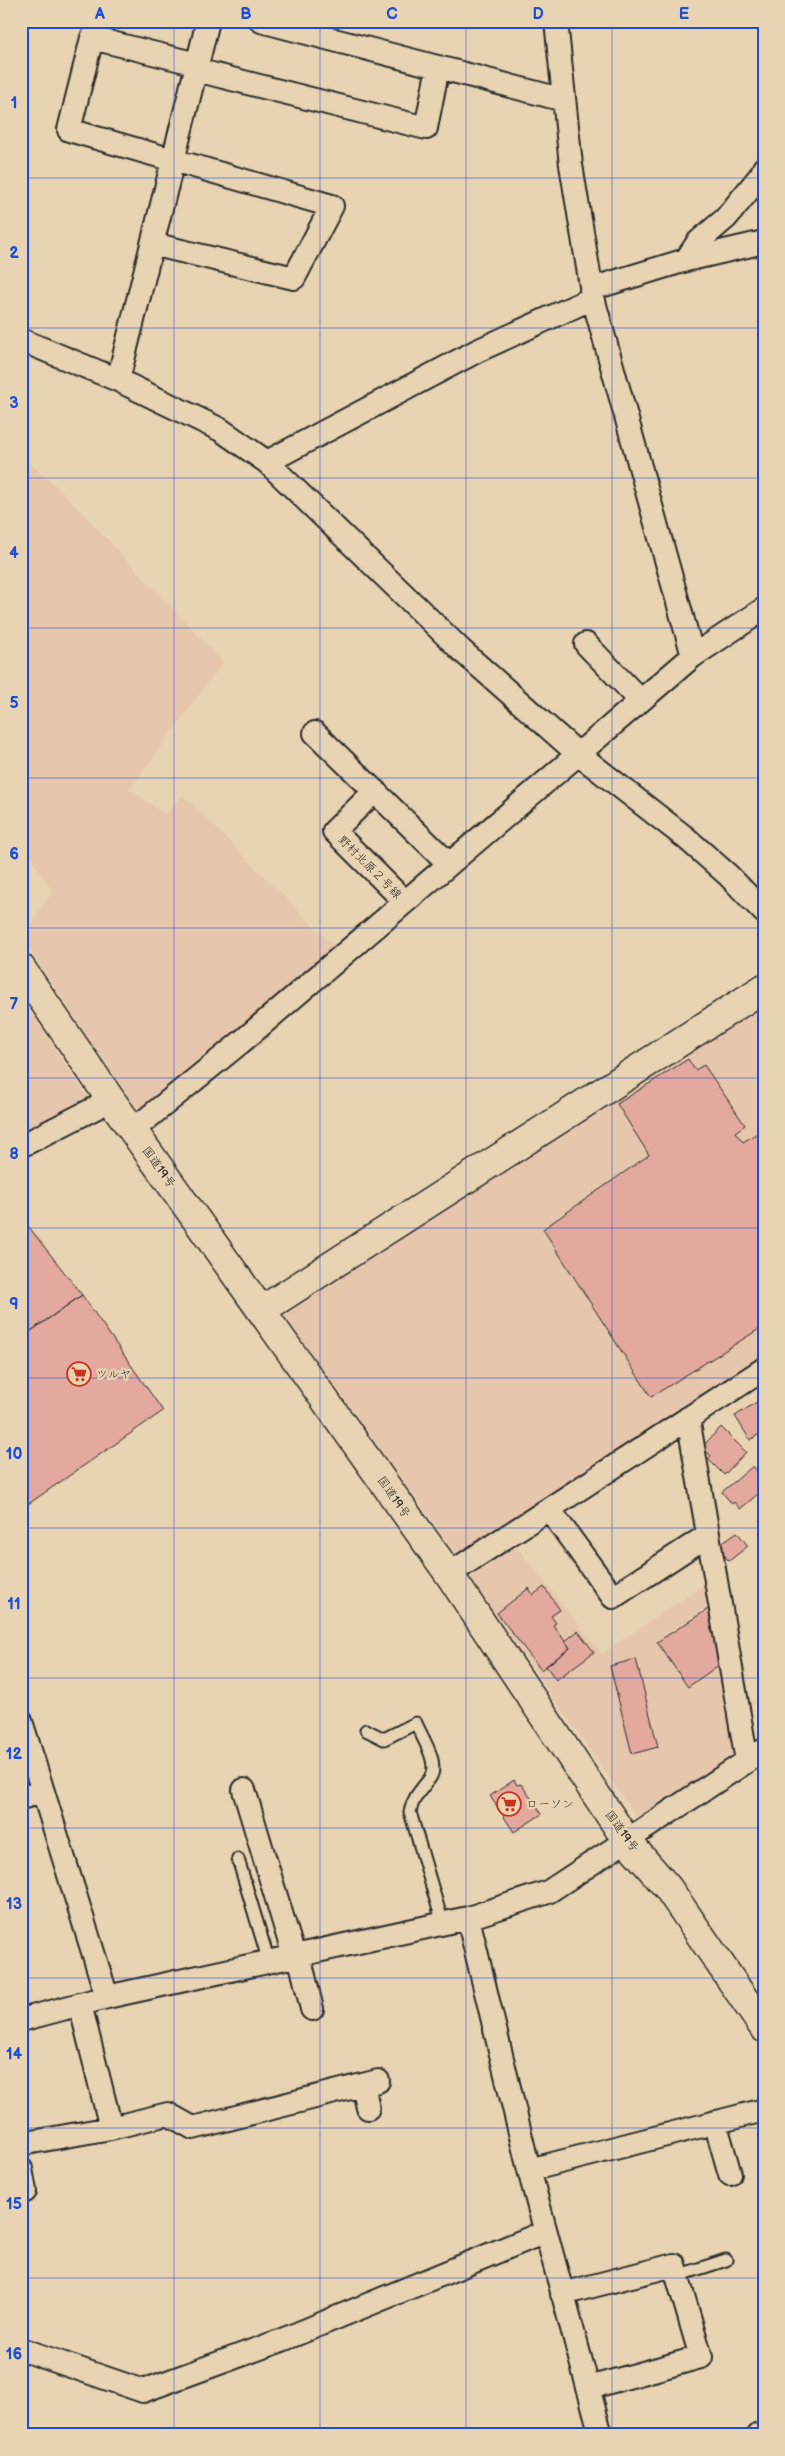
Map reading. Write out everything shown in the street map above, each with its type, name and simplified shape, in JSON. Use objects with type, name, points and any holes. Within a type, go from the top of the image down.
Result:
[{"type":"main road","name":"国道19号","points":[[21,968],[111,1100],[449,1574],[627,1841],[668,1888],[764,2028]]},
{"type":"main road","points":[[262,1310],[764,988]]},
{"type":"street","points":[[118,380],[208,21]]},
{"type":"street","points":[[261,21],[564,100]]},
{"type":"street","points":[[556,21],[571,166],[592,293],[692,656]]},
{"type":"street","points":[[152,244],[294,278],[332,206],[69,130],[92,38],[426,128],[438,67]]},
{"type":"street","points":[[686,260],[698,242],[726,218],[761,176],[764,168]]},
{"type":"street","points":[[267,462],[477,351],[592,293],[686,260],[764,242]]},
{"type":"street","points":[[21,340],[118,380],[221,430],[267,462],[462,651],[577,753],[686,838],[728,875],[764,912]]},
{"type":"street","points":[[133,1130],[240,1043],[692,656],[764,608]]},
{"type":"street","points":[[586,644],[640,700]]},
{"type":"street","points":[[315,733],[448,863]]},
{"type":"street","name":"野村北原２号線","points":[[375,791],[334,831],[404,902]]},
{"type":"street","points":[[21,1146],[111,1100]]},
{"type":"street","points":[[449,1574],[764,1369]]},
{"type":"street","points":[[21,2020],[107,1997],[468,1918],[548,1892],[755,1756],[708,1535],[688,1418]]},
{"type":"street","points":[[549,1509],[613,1597],[708,1535]]},
{"type":"street","points":[[21,1721],[32,1795],[107,1997]]},
{"type":"street","points":[[244,1790],[311,2010]]},
{"type":"street","points":[[468,1918],[529,2170],[601,2435]]},
{"type":"street","points":[[80,2004],[111,2128]]},
{"type":"street","points":[[21,2144],[111,2128],[168,2114],[193,2128],[371,2083],[368,2108]]},
{"type":"street","points":[[529,2170],[764,2110]]},
{"type":"street","points":[[715,2122],[730,2174]]},
{"type":"street","points":[[21,2349],[143,2391],[282,2340],[545,2232]]},
{"type":"street","points":[[562,2294],[674,2265],[701,2357],[588,2388]]},
{"type":"street","points":[[759,2435],[764,2434]]},
{"type":"lane","points":[[366,1730],[384,1739],[416,1723],[434,1765],[431,1776],[412,1800],[410,1812],[443,1924]]},
{"type":"lane","points":[[238,1859],[269,1962]]},
{"type":"lane","points":[[677,2276],[726,2260]]},
{"type":"shaded area","points":[[21,456],[63,493],[223,662],[130,789],[165,815],[183,795],[336,949],[144,1108],[135,1106],[21,937],[53,892],[21,841]]},
{"type":"shaded area","points":[[21,998],[87,1097],[84,1103],[21,1136]]},
{"type":"shaded area","points":[[764,1003],[764,1364],[458,1557],[286,1318],[289,1308]]},
{"type":"shaded area","points":[[512,1542],[602,1654],[710,1581],[738,1760],[641,1823],[467,1574]]},
{"type":"building","points":[[688,1059],[695,1070],[704,1065],[745,1125],[735,1132],[743,1142],[764,1129],[764,1326],[651,1397],[543,1229],[649,1155],[617,1104]]},
{"type":"building","points":[[21,1217],[82,1295],[21,1338]]},
{"type":"building","name":"ツルヤ","points":[[82,1295],[163,1411],[21,1509],[21,1338]]},
{"type":"building","points":[[760,1400],[764,1406],[764,1431],[750,1440],[735,1416]]},
{"type":"building","points":[[721,1427],[746,1452],[724,1475],[708,1459],[711,1456],[702,1447]]},
{"type":"building","points":[[753,1466],[764,1480],[764,1489],[740,1509],[734,1502],[732,1504],[722,1492]]},
{"type":"building","points":[[737,1532],[748,1546],[729,1561],[717,1546]]},
{"type":"building","points":[[544,1587],[560,1610],[551,1616],[556,1623],[553,1625],[570,1648],[541,1670],[497,1613],[529,1588],[533,1595]]},
{"type":"building","points":[[716,1604],[719,1622],[710,1628],[721,1650],[723,1662],[688,1687],[657,1642]]},
{"type":"building","points":[[578,1631],[594,1652],[556,1680],[546,1666],[570,1648],[565,1641]]},
{"type":"building","points":[[636,1659],[658,1747],[632,1754],[610,1666]]},
{"type":"building","points":[[514,1780],[517,1785],[521,1784],[542,1814],[514,1832],[490,1796]]},
{"type":"place","name":"ツルヤ","points":[[79,1374]]},
{"type":"place","name":"ローソン","points":[[509,1804]]}]
